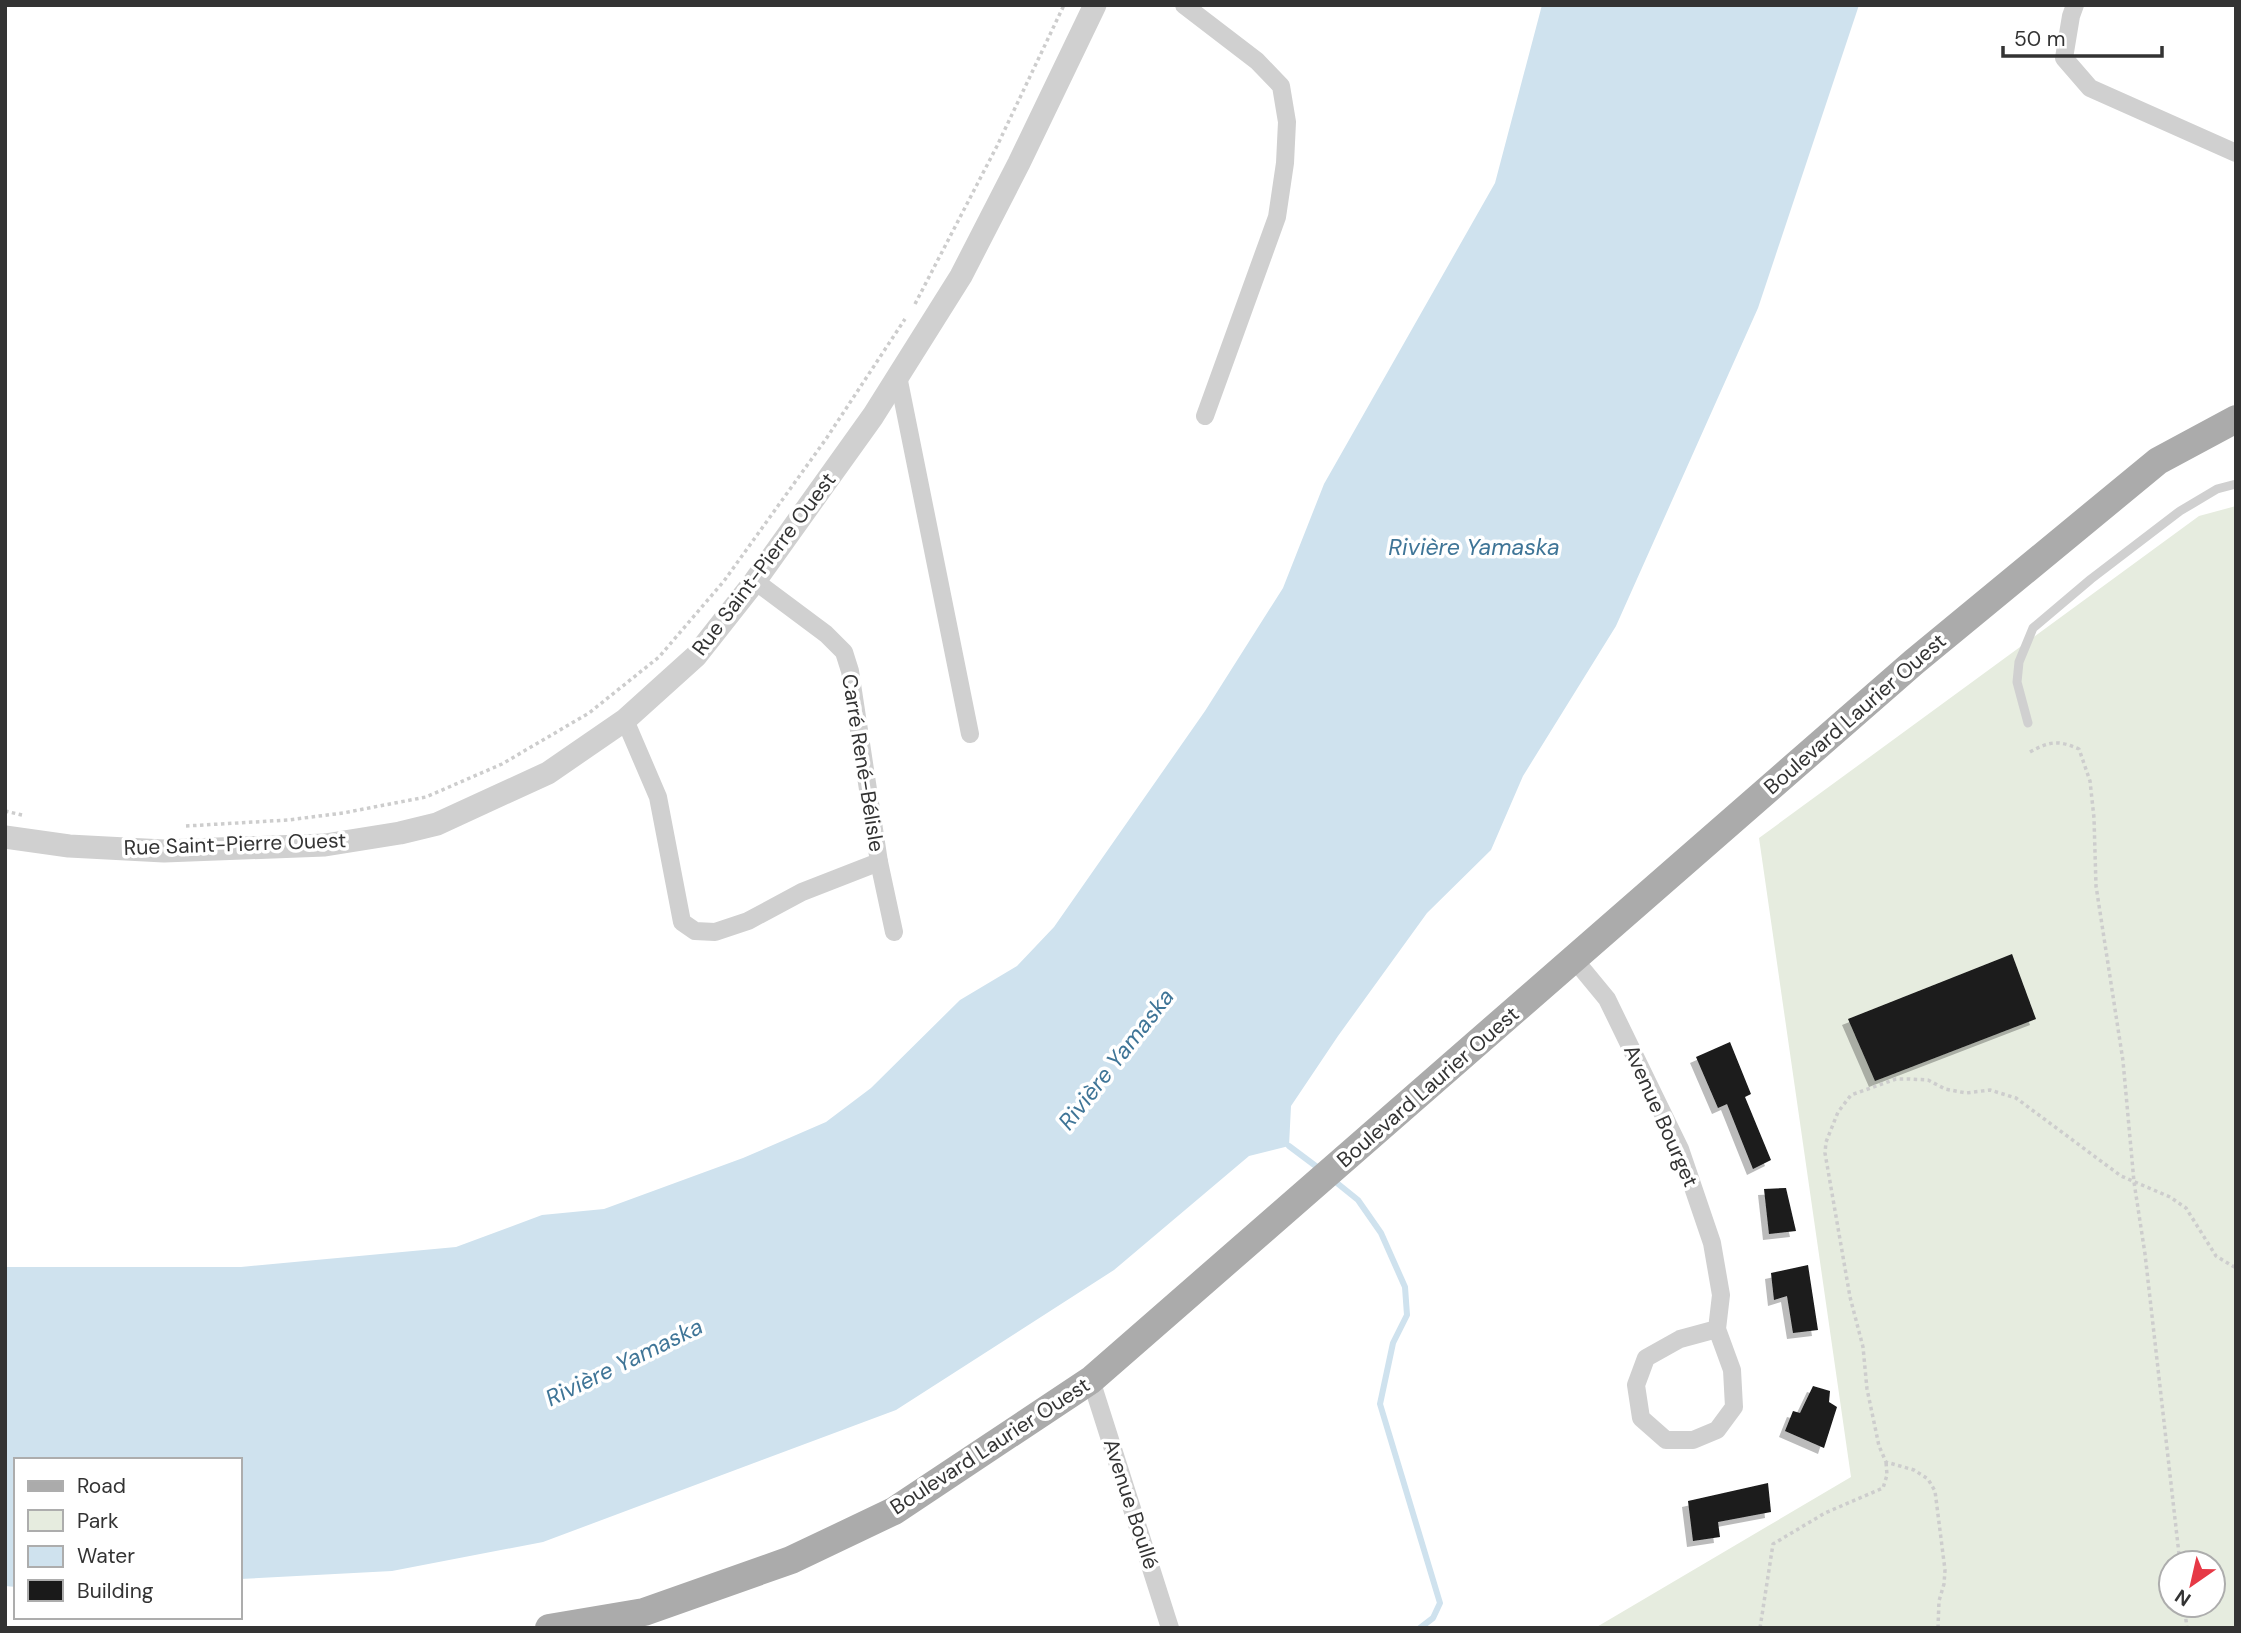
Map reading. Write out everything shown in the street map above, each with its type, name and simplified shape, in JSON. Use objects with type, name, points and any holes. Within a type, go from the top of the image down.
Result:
[{"type":"main road","name":"Boulevard Laurier Ouest","points":[[549,1628],[645,1620],[791,1560],[894,1511],[1091,1380],[1914,662],[2158,461],[2236,419]]},
{"type":"street","name":"Rue Saint-Pierre Ouest","points":[[5,837],[69,846],[164,851],[325,845],[400,833],[436,824],[548,773],[625,720],[696,656],[755,581],[873,416],[961,276],[1095,5]]},
{"type":"street","points":[[1184,5],[1257,61],[1281,86],[1287,122],[1285,163],[1277,217],[1205,416]]},
{"type":"street","points":[[2075,5],[2064,58],[2090,88],[2236,153]]},
{"type":"street","points":[[898,376],[970,734]]},
{"type":"street","name":"Carré René-Bélisle","points":[[755,581],[826,634],[844,652],[850,671],[879,862],[894,932]]},
{"type":"street","name":"Carré René-Bélisle","points":[[625,720],[658,797],[682,922],[695,931],[715,932],[748,921],[802,892],[879,862]]},
{"type":"street","name":"Avenue Bourget","points":[[1574,959],[1607,999],[1680,1149],[1712,1243],[1721,1295],[1717,1329],[1732,1370],[1734,1407],[1717,1430],[1693,1440],[1666,1440],[1641,1418],[1636,1385],[1646,1358],[1680,1339],[1717,1329]]},
{"type":"street","name":"Avenue Boullé","points":[[1091,1380],[1170,1628]]},
{"type":"lane","points":[[2028,723],[2017,682],[2019,662],[2034,628],[2080,587],[2180,511],[2217,489],[2236,484]]},
{"type":"path","points":[[913,307],[997,146],[1065,5]]},
{"type":"path","points":[[184,826],[302,819],[343,814],[426,797],[502,764],[589,713],[659,657],[724,581],[826,439],[906,318]]},
{"type":"path","points":[[2030,752],[2044,744],[2063,742],[2079,749],[2090,781],[2096,886],[2123,1061],[2134,1182],[2145,1254],[2178,1549]]},
{"type":"path","points":[[5,811],[28,817]]},
{"type":"path","points":[[1760,1628],[1773,1544],[1825,1513],[1883,1488],[1887,1475],[1867,1389],[1863,1347],[1850,1297],[1825,1153],[1829,1132],[1851,1095],[1896,1079],[1928,1080],[1945,1089],[1966,1093],[1990,1090],[2016,1098],[2121,1176],[2170,1197],[2186,1208],[2216,1256],[2236,1268]]},
{"type":"path","points":[[1886,1462],[1914,1470],[1928,1479],[1936,1491],[1945,1570],[1939,1601],[1938,1628]]},
{"type":"green space","points":[[2236,506],[2236,1628],[1595,1628],[1851,1477],[1759,838],[2199,516]]},
{"type":"water","name":"Rivière Yamaska","points":[[1542,5],[1859,5],[1758,308],[1616,626],[1523,776],[1491,850],[1427,913],[1291,1106],[1289,1146],[1249,1156],[1114,1270],[896,1410],[543,1542],[392,1571],[242,1579],[242,1458],[14,1458],[14,1587],[5,1586],[5,1267],[241,1267],[456,1247],[542,1215],[604,1209],[743,1158],[826,1122],[871,1088],[960,1000],[1017,966],[1054,927],[1205,711],[1283,588],[1324,484],[1495,183]]},
{"type":"building","points":[[2012,954],[2036,1019],[1875,1081],[1848,1019]]},
{"type":"building","points":[[1730,1042],[1751,1094],[1745,1097],[1771,1160],[1753,1169],[1727,1104],[1718,1108],[1696,1057]]},
{"type":"building","points":[[1786,1188],[1796,1231],[1769,1234],[1764,1189]]},
{"type":"building","points":[[1808,1265],[1818,1330],[1793,1333],[1787,1296],[1774,1300],[1771,1273]]},
{"type":"building","points":[[1813,1386],[1830,1391],[1829,1402],[1837,1407],[1824,1448],[1785,1431],[1793,1411],[1800,1413]]},
{"type":"building","points":[[1768,1483],[1771,1512],[1718,1522],[1720,1537],[1693,1541],[1688,1501]]},
{"type":"waterway","points":[[1289,1146],[1321,1170]]},
{"type":"waterway","points":[[1332,1179],[1358,1200],[1381,1233],[1405,1287],[1407,1315],[1393,1343],[1380,1404],[1440,1603],[1433,1618],[1420,1628]]}]
